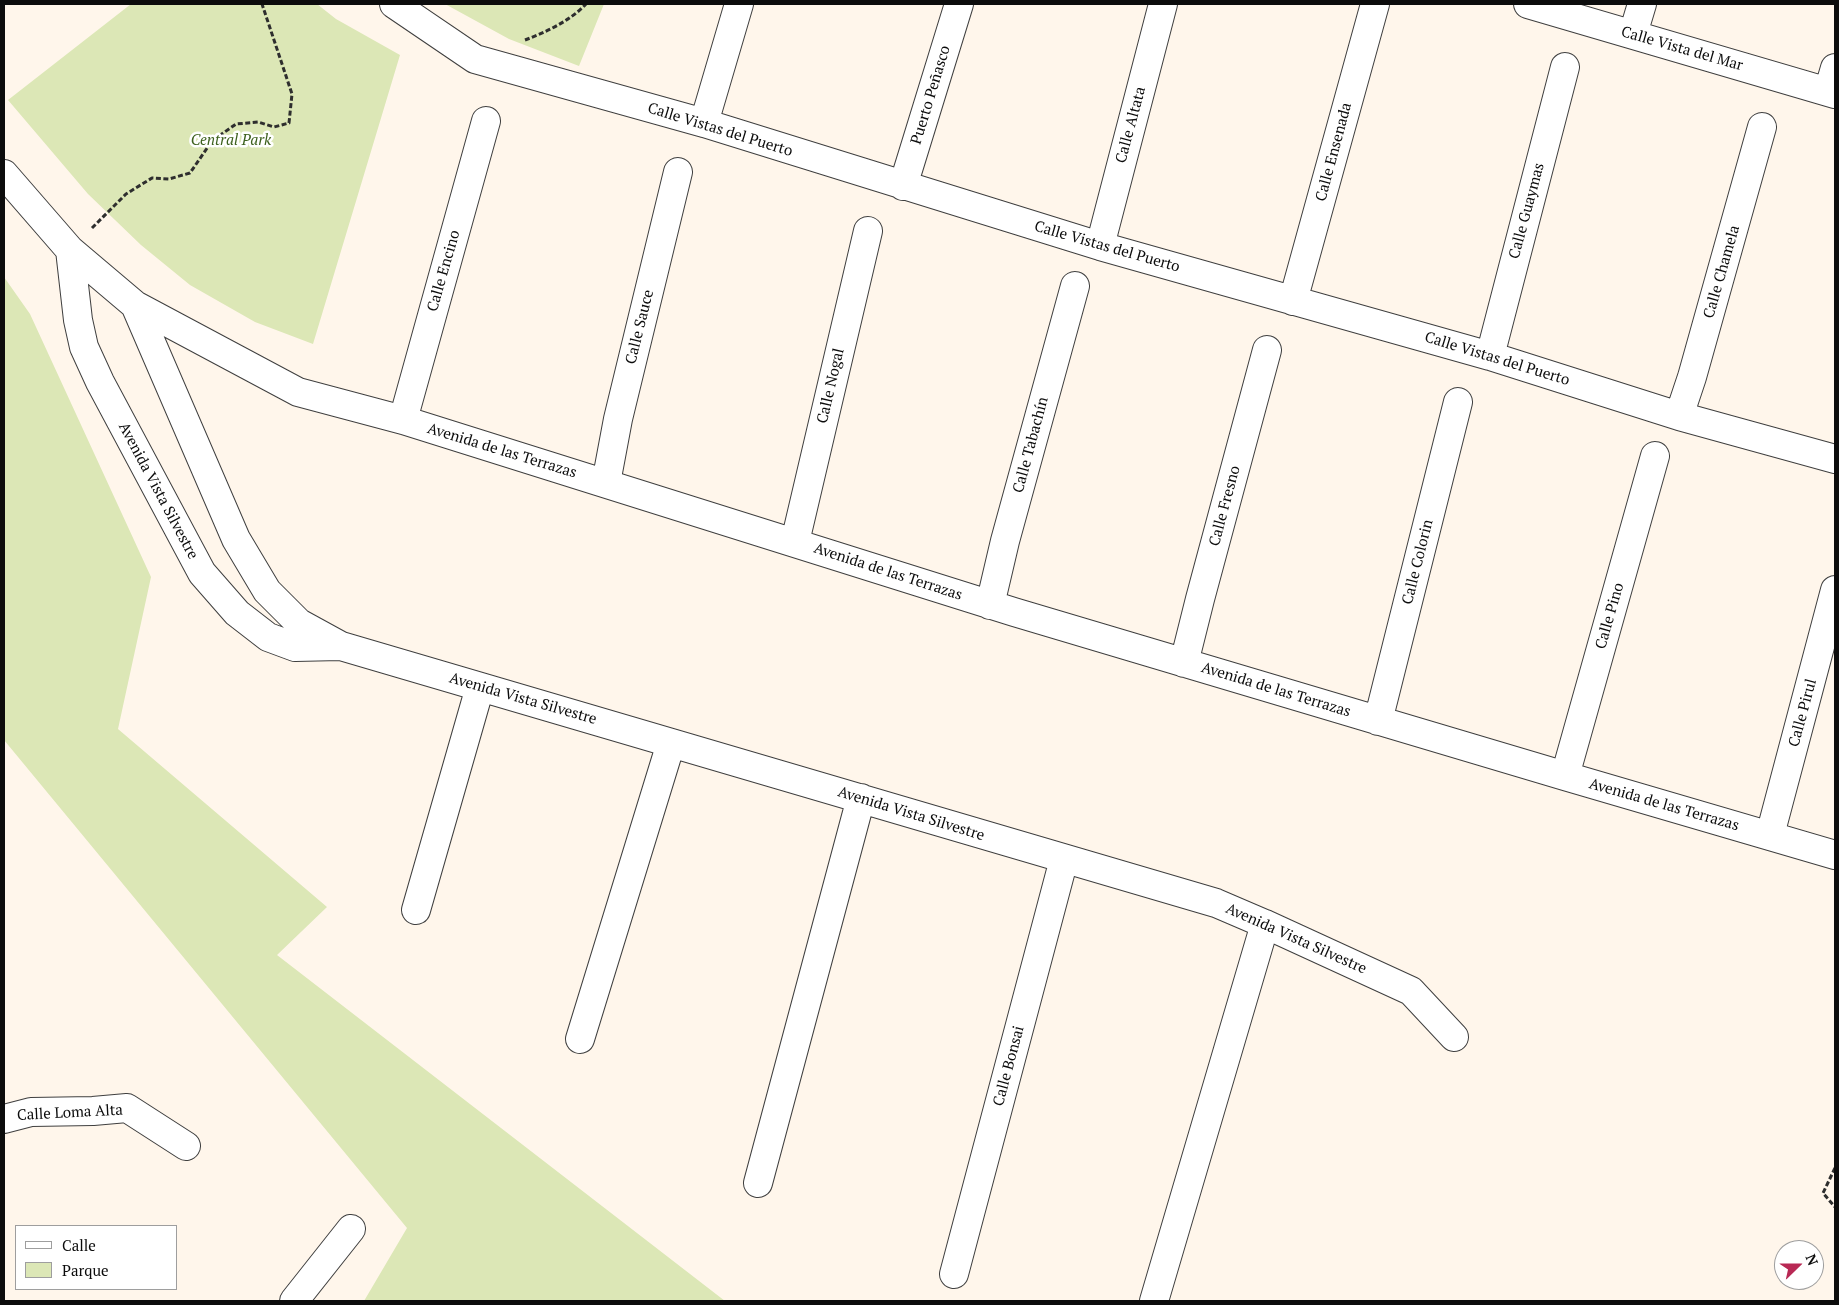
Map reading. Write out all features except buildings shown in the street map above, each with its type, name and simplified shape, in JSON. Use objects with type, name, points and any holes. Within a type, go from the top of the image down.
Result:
[{"type":"street","name":"Calle Vistas del Puerto","points":[[394,4],[475,59],[704,124],[1100,246],[1490,356],[1679,416],[1835,459]]},
{"type":"street","points":[[704,124],[739,4]]},
{"type":"street","name":"Puerto Peñasco","points":[[903,186],[958,4]]},
{"type":"street","name":"Calle Altata","points":[[1100,246],[1163,4]]},
{"type":"street","name":"Calle Ensenada","points":[[1294,301],[1375,4]]},
{"type":"street","name":"Calle Vista del Mar","points":[[1528,4],[1633,34],[1833,85]]},
{"type":"street","points":[[1633,34],[1642,4]]},
{"type":"street","name":"Calle Guaymas","points":[[1490,356],[1565,67]]},
{"type":"street","name":"Calle Encino","points":[[403,420],[486,121]]},
{"type":"street","name":"Calle Chamela","points":[[1679,416],[1692,377],[1762,127]]},
{"type":"street","name":"Calle Sauce","points":[[606,483],[618,419],[678,172]]},
{"type":"street","name":"Avenida de las Terrazas","points":[[4,174],[70,250],[135,305],[298,392],[403,420],[990,605],[1835,855]]},
{"type":"street","name":"Calle Nogal","points":[[795,542],[868,231]]},
{"type":"street","name":"Avenida Vista Silvestre","points":[[70,250],[78,320],[84,347],[100,382],[202,573],[237,612],[268,637],[295,647],[342,646]]},
{"type":"street","name":"Calle Tabachín","points":[[990,605],[1005,541],[1075,286]]},
{"type":"street","name":"Avenida Vista Silvestre","points":[[135,305],[236,539],[267,591],[299,623],[342,646],[1216,903],[1411,991],[1454,1036]]},
{"type":"street","name":"Calle Fresno","points":[[1184,663],[1202,589],[1267,350]]},
{"type":"street","name":"Calle Colorin","points":[[1378,721],[1458,402]]},
{"type":"street","name":"Calle Pino","points":[[1565,776],[1655,456]]},
{"type":"street","name":"Calle Pirul","points":[[1770,835],[1835,590]]},
{"type":"street","points":[[416,910],[480,686]]},
{"type":"street","points":[[580,1039],[671,743]]},
{"type":"street","points":[[758,1183],[861,798]]},
{"type":"street","name":"Calle Bonsai","points":[[954,1274],[1064,859]]},
{"type":"street","points":[[1154,1301],[1265,924]]},
{"type":"street","name":"Calle Loma Alta","points":[[4,1119],[31,1112],[93,1111],[127,1108],[186,1146]]},
{"type":"street","points":[[294,1301],[351,1229]]},
{"type":"path","points":[[70,250],[126,194],[152,178],[169,179],[190,173],[212,141],[236,124],[258,122],[274,128],[289,123],[292,94],[262,4]]},
{"type":"path","points":[[520,41],[558,24],[586,4]]},
{"type":"path","points":[[1835,1168],[1823,1193],[1835,1207]]},
{"type":"green space","name":"Central Park","points":[[131,4],[317,4],[336,19],[400,55],[313,344],[255,322],[190,285],[141,245],[88,194],[8,100]]},
{"type":"green space","points":[[445,4],[604,4],[579,66],[509,39]]},
{"type":"green space","points":[[4,277],[30,314],[151,577],[118,729],[327,907],[277,955],[725,1301],[364,1301],[407,1228],[4,740]]}]
